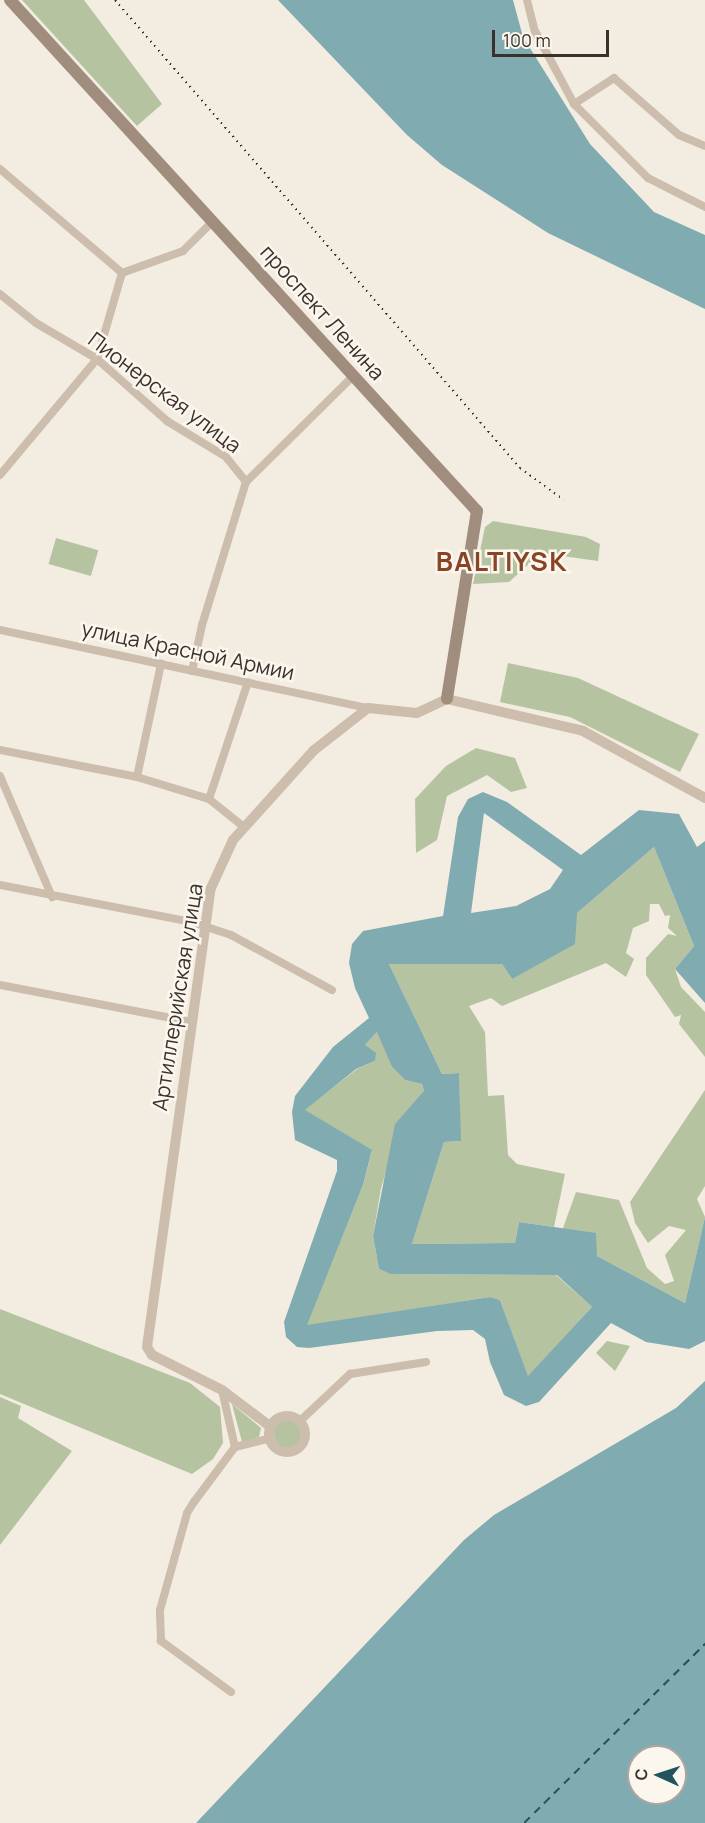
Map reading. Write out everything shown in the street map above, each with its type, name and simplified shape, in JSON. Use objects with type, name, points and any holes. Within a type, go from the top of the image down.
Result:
[{"type":"main road","name":"проспект Ленина","points":[[10,0],[477,511],[447,699]]},
{"type":"street","points":[[527,0],[535,31],[574,104],[648,178],[705,207]]},
{"type":"street","points":[[574,104],[614,78],[680,135],[705,146]]},
{"type":"street","points":[[0,169],[122,273]]},
{"type":"street","points":[[122,273],[183,251],[213,221]]},
{"type":"street","points":[[0,475],[97,359],[122,273]]},
{"type":"street","name":"Пионерская улица","points":[[0,294],[36,323],[97,359],[167,421],[226,457],[246,482]]},
{"type":"street","points":[[192,671],[202,625],[246,482],[354,375]]},
{"type":"street","name":"улица Красной Армии","points":[[0,630],[368,708]]},
{"type":"street","points":[[137,777],[161,664]]},
{"type":"street","points":[[209,799],[248,682]]},
{"type":"street","points":[[368,708],[417,713],[447,699],[583,731],[705,798]]},
{"type":"street","name":"Артиллерийская улица","points":[[222,1390],[152,1355],[147,1347],[211,888],[220,862],[244,827],[313,751],[368,708]]},
{"type":"street","points":[[0,750],[137,777],[209,799],[244,827]]},
{"type":"street","points":[[0,777],[52,897]]},
{"type":"street","points":[[0,885],[206,926],[231,935],[332,990]]},
{"type":"street","points":[[0,985],[192,1022]]},
{"type":"street","points":[[300,1422],[350,1374],[426,1362]]},
{"type":"street","points":[[222,1390],[271,1433],[283,1452],[296,1450],[304,1440],[300,1422]]},
{"type":"street","points":[[222,1390],[235,1447]]},
{"type":"street","points":[[231,1692],[161,1641],[160,1611],[187,1513],[235,1447],[271,1433],[287,1416],[300,1422]]},
{"type":"green space","points":[[22,0],[84,0],[162,104],[137,126]]},
{"type":"green space","points":[[493,521],[586,537],[600,544],[598,561],[541,553],[509,582],[473,584],[485,527]]},
{"type":"green space","points":[[56,538],[98,550],[91,576],[49,564]]},
{"type":"green space","points":[[508,663],[578,678],[699,734],[680,772],[570,717],[500,702]]},
{"type":"green space","points":[[476,748],[515,758],[527,788],[511,792],[487,775],[447,796],[437,840],[416,853],[415,799],[446,766]]},
{"type":"green space","points":[[654,847],[694,946],[675,969],[681,987],[705,1012],[705,1057],[679,1024],[681,1015],[675,1017],[646,975],[646,958],[668,934],[677,936],[668,928],[670,915],[665,916],[659,904],[650,904],[649,921],[633,928],[626,953],[634,959],[626,977],[606,963],[502,1006],[491,998],[469,1006],[485,1032],[488,1096],[504,1095],[508,1155],[517,1164],[565,1174],[554,1227],[519,1222],[515,1243],[412,1244],[444,1142],[460,1141],[459,1073],[442,1074],[389,964],[502,964],[512,979],[577,913]]},
{"type":"green space","points":[[378,1031],[392,1067],[405,1080],[422,1084],[424,1091],[388,1165],[381,1188],[373,1236],[379,1269],[390,1274],[556,1275],[592,1307],[528,1377],[500,1300],[490,1297],[306,1326],[363,1185],[372,1151],[304,1110],[357,1069],[375,1061],[365,1045]]},
{"type":"green space","points":[[705,1090],[705,1186],[697,1199],[705,1217],[685,1303],[597,1256],[563,1228],[576,1192],[619,1200],[647,1268],[665,1284],[674,1281],[665,1255],[686,1230],[669,1226],[648,1243],[635,1223],[630,1202]]},
{"type":"green space","points":[[0,1309],[190,1383],[220,1407],[223,1443],[213,1459],[192,1474],[0,1394]]},
{"type":"green space","points":[[607,1341],[630,1346],[615,1371],[596,1353]]},
{"type":"green space","points":[[0,1397],[21,1406],[18,1418],[72,1451],[0,1545]]},
{"type":"green space","points":[[232,1404],[261,1428],[259,1437],[242,1442]]},
{"type":"green space","points":[[288,1420],[298,1424],[302,1434],[298,1444],[288,1448],[278,1444],[274,1434],[278,1424]]},
{"type":"water","points":[[278,0],[513,0],[523,37],[590,144],[654,212],[705,235],[705,309],[548,233],[442,165],[407,135]]},
{"type":"water","points":[[483,792],[507,802],[581,855],[639,810],[679,814],[697,847],[705,841],[705,1003],[675,969],[694,946],[654,847],[577,913],[575,944],[512,979],[502,964],[389,964],[442,1074],[459,1073],[461,1141],[444,1142],[412,1244],[515,1243],[519,1222],[596,1233],[597,1256],[685,1303],[705,1217],[705,1341],[689,1349],[646,1342],[611,1323],[539,1402],[526,1406],[504,1395],[490,1362],[485,1339],[473,1330],[437,1331],[309,1348],[297,1347],[286,1337],[284,1322],[337,1171],[337,1160],[295,1140],[292,1112],[295,1096],[333,1047],[369,1018],[355,988],[349,963],[352,944],[363,931],[443,916],[458,817],[468,799]],"holes":[[[484,813],[563,870],[550,889],[516,906],[471,913]],[[377,1032],[392,1067],[405,1080],[422,1084],[424,1091],[395,1124],[373,1236],[379,1269],[390,1274],[557,1275],[592,1307],[528,1376],[500,1300],[490,1297],[307,1325],[363,1185],[372,1150],[305,1110],[356,1069],[375,1061],[376,1053],[365,1045]]]},
{"type":"water","points":[[705,1381],[705,1823],[196,1823],[464,1540],[494,1515],[676,1408]]},
{"type":"ferry route","points":[[524,1823],[705,1644]]},
{"type":"railway","points":[[115,0],[520,468],[564,500]]},
{"type":"district","name":"BALTIYSK","points":[[502,561]]}]
